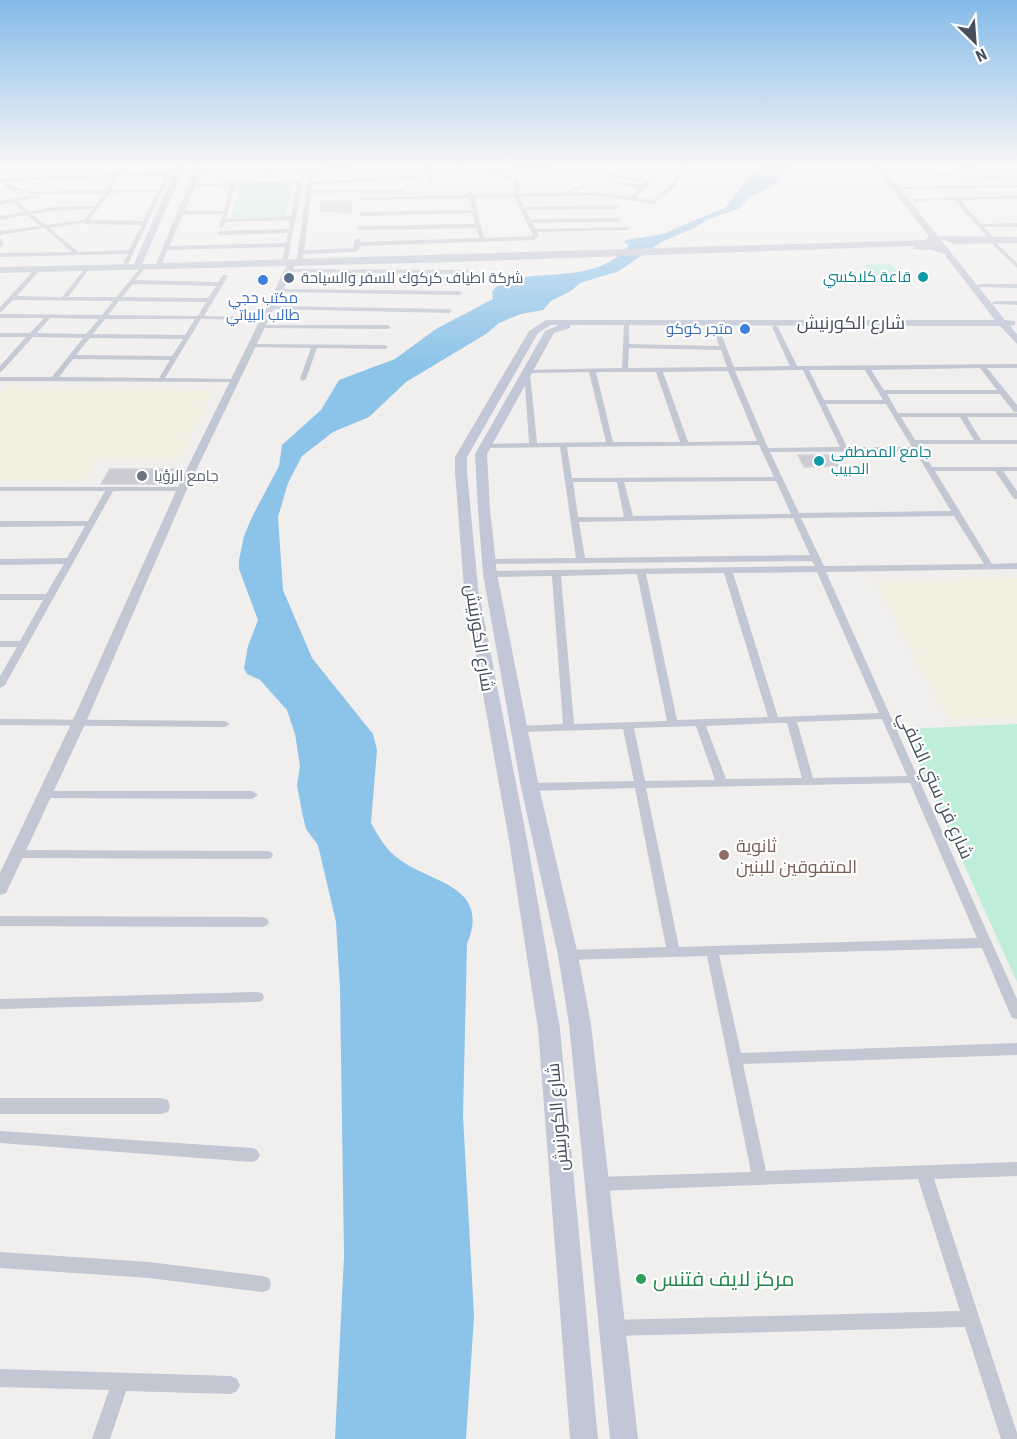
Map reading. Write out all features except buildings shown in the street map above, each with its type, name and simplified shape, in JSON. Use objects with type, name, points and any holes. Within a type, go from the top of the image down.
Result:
[{"type":"main road","points":[[140,263],[145,231]]},
{"type":"main road","points":[[159,261],[172,231]]},
{"type":"main road","points":[[932,231],[1011,326]]},
{"type":"main road","points":[[933,231],[937,237],[965,243]]},
{"type":"main road","points":[[0,268],[920,243],[937,237]]},
{"type":"main road","points":[[947,250],[953,245],[965,243],[1017,242]]},
{"type":"main road","points":[[702,249],[926,247],[947,250],[995,303],[1011,326],[1017,341]]},
{"type":"main road","points":[[0,268],[87,268],[159,261],[293,261]]},
{"type":"main road","name":"شارع الكورنيش","points":[[584,1439],[549,1029],[518,840],[471,588],[461,457],[529,340],[543,324],[566,320],[1011,326]]},
{"type":"main road","name":"شارع الكورنيش","points":[[624,1439],[580,1024],[568,955],[530,787],[490,568],[481,454],[526,371],[553,328],[572,325],[776,327],[827,325]]},
{"type":"main road","points":[[463,484],[483,483]]},
{"type":"main road","points":[[484,661],[507,658]]},
{"type":"street","points":[[50,231],[77,253]]},
{"type":"street","points":[[126,263],[143,231]]},
{"type":"street","points":[[217,247],[220,233],[286,231]]},
{"type":"street","points":[[291,231],[289,243],[293,261]]},
{"type":"street","points":[[0,889],[79,722],[182,489],[267,318],[301,242],[302,231]]},
{"type":"street","points":[[293,261],[354,250],[357,248],[359,231]]},
{"type":"street","points":[[479,231],[482,241]]},
{"type":"street","points":[[357,244],[531,239],[536,237],[534,231]]},
{"type":"street","points":[[985,231],[1017,266]]},
{"type":"street","points":[[165,248],[301,242]]},
{"type":"street","points":[[0,255],[131,252]]},
{"type":"street","points":[[293,261],[471,272]]},
{"type":"street","points":[[54,379],[131,282],[140,263]]},
{"type":"street","points":[[63,299],[87,268]]},
{"type":"street","points":[[0,311],[39,269]]},
{"type":"street","points":[[161,380],[225,276]]},
{"type":"street","points":[[131,282],[220,284]]},
{"type":"street","points":[[980,286],[1017,286]]},
{"type":"street","points":[[278,291],[459,293]]},
{"type":"street","points":[[12,298],[210,300]]},
{"type":"street","points":[[995,303],[1017,303]]},
{"type":"street","points":[[0,316],[267,318],[449,311]]},
{"type":"street","points":[[0,370],[49,316]]},
{"type":"street","points":[[267,318],[388,327]]},
{"type":"street","points":[[625,370],[626,326]]},
{"type":"street","name":"شارع فن ستي الخلفي","points":[[716,327],[730,369],[778,479],[821,570],[1017,1014]]},
{"type":"street","points":[[776,327],[794,368]]},
{"type":"street","points":[[0,335],[188,337]]},
{"type":"street","points":[[253,345],[385,347]]},
{"type":"street","points":[[303,379],[315,346]]},
{"type":"street","points":[[626,346],[723,348]]},
{"type":"street","points":[[72,357],[175,358]]},
{"type":"street","points":[[533,446],[526,371],[1017,366]]},
{"type":"street","points":[[982,367],[1017,410]]},
{"type":"street","points":[[805,368],[845,450]]},
{"type":"street","points":[[867,368],[990,567]]},
{"type":"street","points":[[592,370],[609,445]]},
{"type":"street","points":[[659,370],[685,444]]},
{"type":"street","points":[[0,379],[234,381]]},
{"type":"street","points":[[882,392],[1003,392]]},
{"type":"street","points":[[821,402],[888,402]]},
{"type":"street","points":[[896,415],[1017,415]]},
{"type":"street","points":[[962,415],[979,442]]},
{"type":"street","points":[[485,446],[685,444],[845,450],[1017,442]]},
{"type":"street","points":[[563,445],[581,561]]},
{"type":"street","points":[[929,469],[1017,469]]},
{"type":"street","points":[[997,469],[1017,497]]},
{"type":"street","points":[[568,480],[778,479]]},
{"type":"street","points":[[620,480],[629,519]]},
{"type":"street","points":[[0,489],[182,489]]},
{"type":"street","points":[[0,685],[111,489]]},
{"type":"street","points":[[575,520],[795,514],[956,513]]},
{"type":"street","points":[[0,524],[91,524]]},
{"type":"street","points":[[490,568],[581,561],[815,558]]},
{"type":"street","points":[[0,562],[70,561]]},
{"type":"street","name":"شارع الكورنيش","points":[[490,568],[556,573],[1017,566]]},
{"type":"street","points":[[641,572],[673,723]]},
{"type":"street","points":[[728,572],[774,720]]},
{"type":"street","points":[[556,573],[569,727]]},
{"type":"street","points":[[0,597],[50,597]]},
{"type":"street","points":[[0,644],[23,644]]},
{"type":"street","points":[[521,729],[886,716]]},
{"type":"street","points":[[791,720],[809,782]]},
{"type":"street","points":[[0,722],[225,724]]},
{"type":"street","points":[[700,723],[722,784]]},
{"type":"street","points":[[628,726],[675,952]]},
{"type":"street","points":[[530,787],[913,779]]},
{"type":"street","points":[[45,795],[252,795]]},
{"type":"street","points":[[17,854],[267,855]]},
{"type":"street","points":[[0,921],[263,922]]},
{"type":"street","points":[[568,955],[986,943]]},
{"type":"street","points":[[712,951],[760,1179]]},
{"type":"street","points":[[0,1004],[257,997]]},
{"type":"street","points":[[735,1059],[1017,1049]]},
{"type":"street","points":[[0,1106],[161,1106]]},
{"type":"street","points":[[0,1137],[252,1155]]},
{"type":"street","points":[[598,1184],[1017,1169]]},
{"type":"street","points":[[924,1173],[1010,1439]]},
{"type":"street","points":[[0,1260],[148,1270],[263,1284]]},
{"type":"street","points":[[613,1328],[972,1319]]},
{"type":"street","points":[[0,1378],[231,1385]]},
{"type":"street","points":[[100,1439],[120,1382]]},
{"type":"green space","points":[[890,264],[905,280],[877,280],[863,265]]},
{"type":"green space","points":[[1017,724],[1017,982],[903,729]]},
{"type":"sand","points":[[8,387],[213,390],[178,460],[96,460],[84,481],[0,480],[0,395]]},
{"type":"sand","points":[[1017,578],[1017,717],[948,719],[876,581]]},
{"type":"water","points":[[670,231],[686,231],[661,242],[619,271],[580,283],[571,291],[551,301],[543,310],[521,314],[499,323],[486,334],[406,382],[369,417],[333,432],[302,456],[288,483],[278,517],[283,590],[312,658],[373,734],[377,750],[371,823],[395,856],[453,888],[464,897],[471,908],[472,924],[467,944],[463,1116],[474,1316],[466,1439],[335,1439],[344,1256],[340,988],[336,922],[318,845],[306,829],[302,812],[297,785],[300,766],[295,734],[287,710],[260,680],[247,674],[244,668],[248,646],[258,620],[239,569],[244,536],[279,466],[282,445],[321,410],[339,380],[395,359],[436,329],[493,299],[492,292],[502,283],[517,278],[596,268],[614,259],[629,245],[624,242],[626,240]]},
{"type":"place","name":"قاعة كلاكسي","points":[[923,277]]},
{"type":"place","name":"شركة اطياف كركوك للسفر والسياحة","points":[[289,278]]},
{"type":"place","name":"مكتب حجي طالب البياتي","points":[[263,280]]},
{"type":"place","name":"متجر كوكو","points":[[745,329]]},
{"type":"place","name":"جامع المصطفى الحبيب","points":[[819,461]]},
{"type":"place","name":"جامع الرؤيا","points":[[142,476]]},
{"type":"place","name":"ثانوية المتفوقين للبنين","points":[[724,855]]},
{"type":"place","name":"مركز لايف فتنس","points":[[641,1279]]}]
